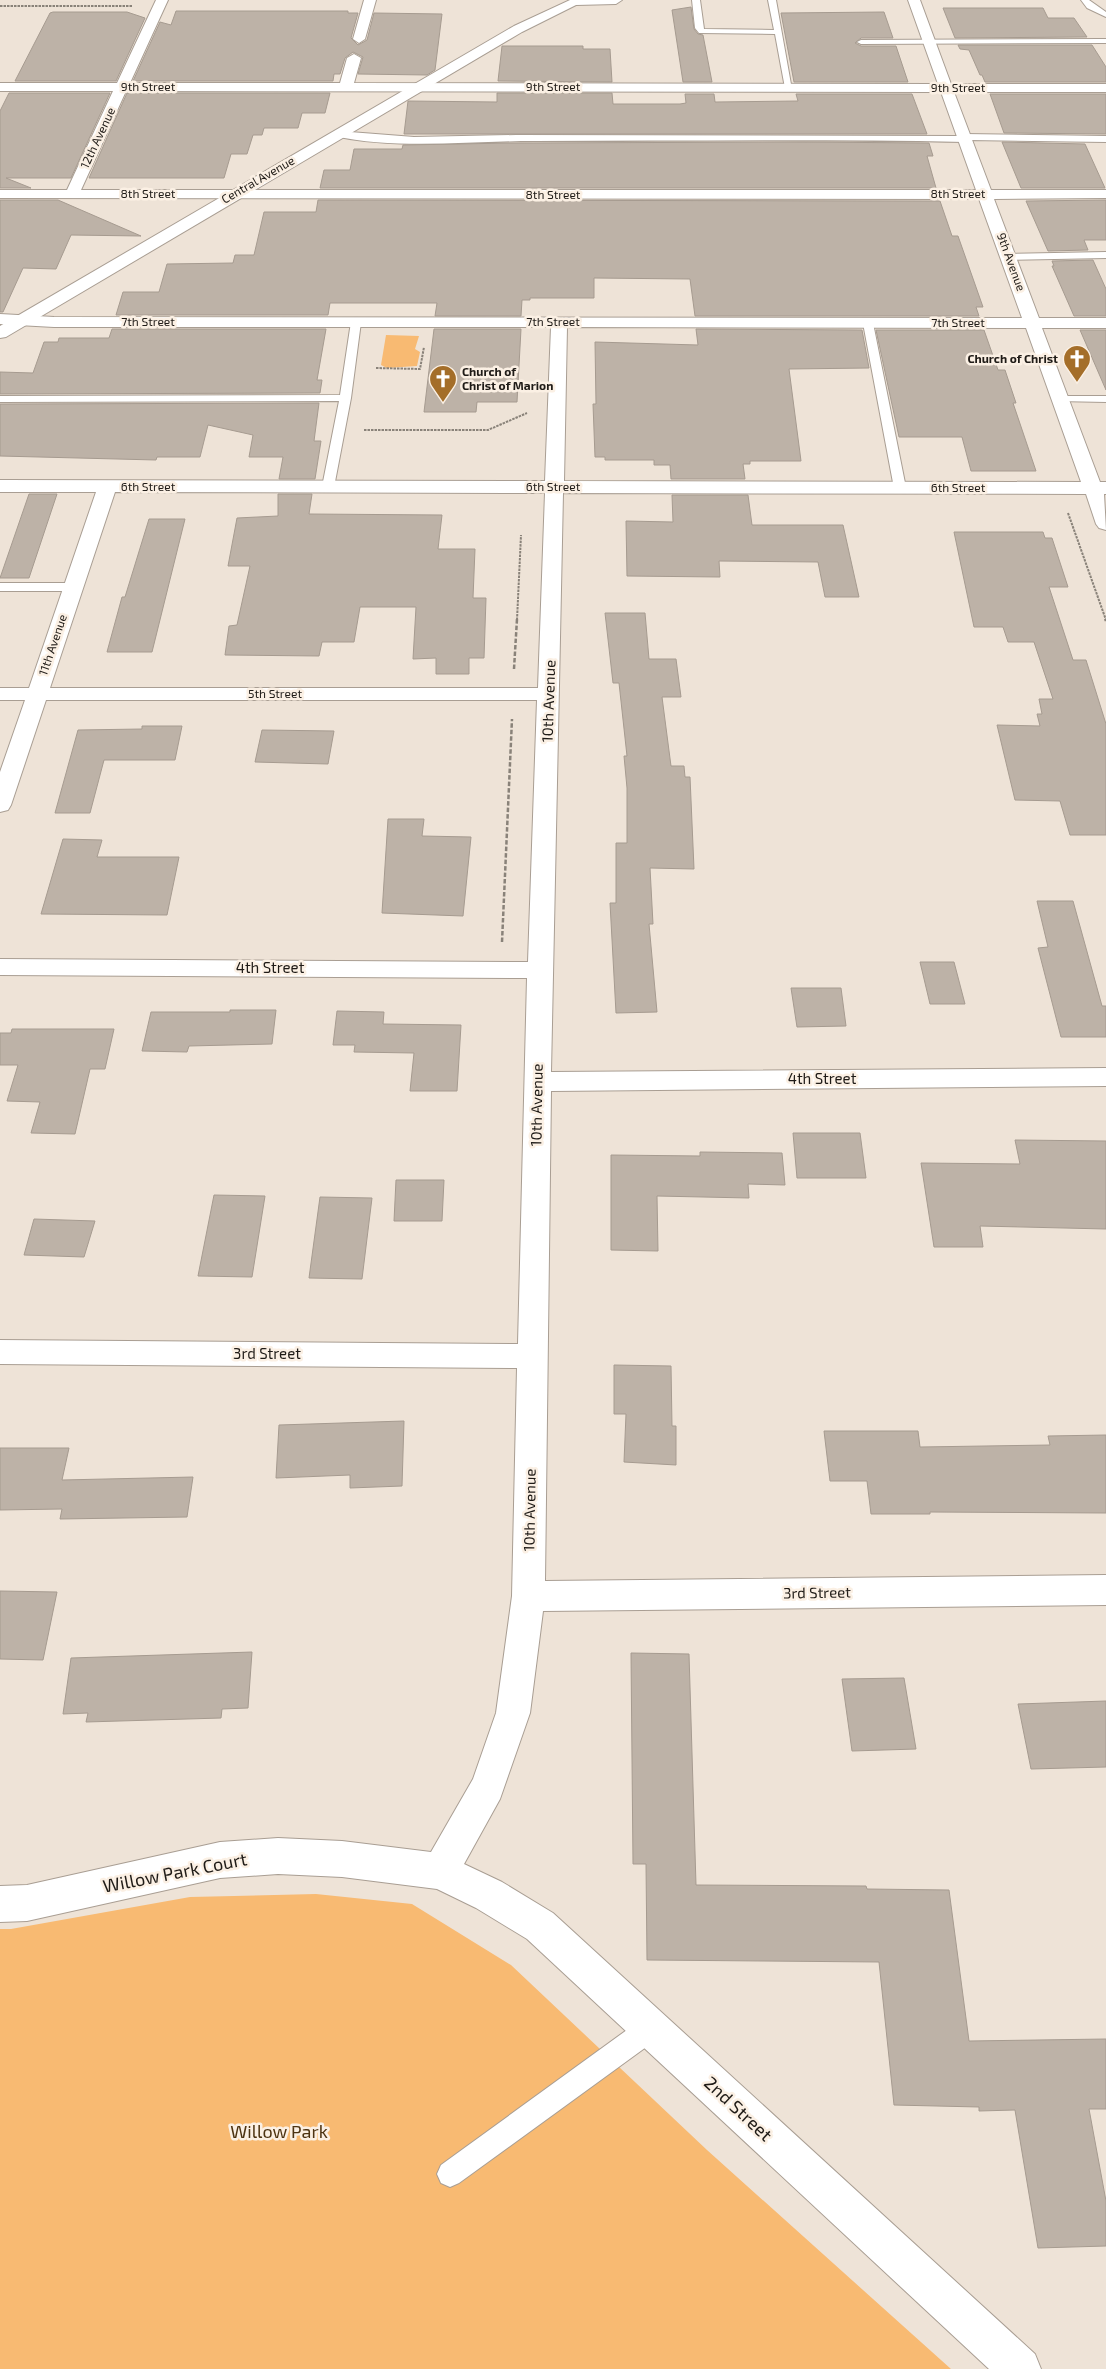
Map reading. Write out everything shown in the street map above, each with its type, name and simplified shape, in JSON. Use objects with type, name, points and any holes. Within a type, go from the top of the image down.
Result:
[{"type":"street","name":"12th Avenue","points":[[72,194],[162,0]]},
{"type":"street","points":[[359,39],[370,0]]},
{"type":"street","points":[[563,1],[616,0]]},
{"type":"street","name":"9th Avenue","points":[[914,0],[1061,399],[1100,488],[1106,524]]},
{"type":"street","name":"Central Avenue","points":[[0,333],[563,1]]},
{"type":"street","points":[[346,87],[354,58]]},
{"type":"street","name":"9th Street","points":[[0,87],[1106,88]]},
{"type":"street","name":"8th Street","points":[[0,194],[1106,194]]},
{"type":"street","name":"7th Street","points":[[0,319],[54,322],[1106,323]]},
{"type":"street","name":"10th Avenue","points":[[440,1871],[488,1787],[513,1713],[528,1596],[540,970],[556,488],[559,322]]},
{"type":"street","name":"6th Street","points":[[0,486],[1100,488]]},
{"type":"street","name":"11th Avenue","points":[[0,805],[108,487]]},
{"type":"street","name":"5th Street","points":[[0,694],[549,694]]},
{"type":"street","name":"4th Street","points":[[0,967],[540,970]]},
{"type":"street","name":"4th Street","points":[[538,1082],[1106,1077]]},
{"type":"street","name":"3rd Street","points":[[0,1352],[534,1356]]},
{"type":"street","name":"3rd Street","points":[[528,1596],[1106,1590]]},
{"type":"street","name":"Willow Park Court","points":[[0,1904],[27,1903],[230,1860],[278,1856],[342,1859],[440,1871]]},
{"type":"street","name":"2nd Street","points":[[440,1871],[489,1895],[540,1926],[1020,2369]]},
{"type":"lane","points":[[696,0],[699,28],[702,30],[778,32]]},
{"type":"lane","points":[[772,0],[789,88]]},
{"type":"lane","points":[[1085,0],[1090,6],[1106,16]]},
{"type":"lane","points":[[861,42],[1106,41]]},
{"type":"lane","points":[[337,134],[362,138],[414,140],[542,138],[593,140],[1106,139]]},
{"type":"lane","points":[[1009,257],[1106,255]]},
{"type":"lane","points":[[328,487],[345,398],[356,322]]},
{"type":"lane","points":[[868,322],[900,488]]},
{"type":"lane","points":[[0,399],[345,398]]},
{"type":"lane","points":[[1061,399],[1106,399]]},
{"type":"lane","points":[[0,587],[73,587]]},
{"type":"lane","points":[[450,2174],[651,2028]]},
{"type":"path","points":[[0,6],[140,6]]},
{"type":"path","points":[[376,368],[420,369],[424,344]]},
{"type":"path","points":[[339,430],[488,430],[527,413]]},
{"type":"path","points":[[1066,505],[1106,621]]},
{"type":"path","points":[[514,675],[521,532]]},
{"type":"path","points":[[502,946],[512,715]]},
{"type":"green space","points":[[386,335],[419,336],[415,349],[420,352],[417,366],[387,368],[381,365]]},
{"type":"green space","name":"Willow Park","points":[[316,1894],[412,1904],[511,1965],[707,2150],[951,2369],[0,2369],[0,1929],[11,1929],[190,1897]]},
{"type":"building","points":[[691,7],[694,29],[698,34],[703,35],[712,82],[683,82],[672,10]]},
{"type":"building","points":[[943,8],[1043,8],[1048,18],[1074,18],[1087,37],[955,38]]},
{"type":"building","points":[[176,11],[348,11],[348,13],[358,13],[351,38],[358,45],[367,40],[374,13],[442,14],[435,70],[427,75],[358,74],[363,57],[353,52],[345,58],[340,74],[334,74],[333,81],[133,81],[160,22],[171,25]]},
{"type":"building","points":[[127,12],[145,18],[116,81],[15,81],[50,13]]},
{"type":"building","points":[[884,12],[893,38],[861,38],[855,43],[861,46],[896,46],[908,82],[794,82],[781,13]]},
{"type":"building","points":[[958,45],[1092,45],[1106,67],[1106,82],[985,82],[969,50],[960,49]]},
{"type":"building","points":[[502,46],[583,46],[583,49],[610,49],[612,82],[498,81]]},
{"type":"building","points":[[9,93],[110,93],[71,178],[6,178],[31,188],[0,188],[0,111]]},
{"type":"building","points":[[127,93],[330,93],[325,113],[302,113],[298,128],[264,128],[262,135],[253,135],[247,154],[231,154],[224,178],[89,178]]},
{"type":"building","points":[[497,93],[612,93],[613,104],[680,104],[686,103],[685,94],[714,94],[715,102],[798,101],[796,94],[912,94],[927,134],[404,134],[408,101],[497,102]]},
{"type":"building","points":[[990,94],[1106,94],[1106,134],[1004,133]]},
{"type":"building","points":[[1002,142],[1085,144],[1105,188],[1021,188]]},
{"type":"building","points":[[510,143],[929,143],[933,156],[927,156],[936,188],[320,188],[324,170],[350,170],[354,149],[402,149],[403,145]]},
{"type":"building","points":[[0,200],[58,200],[141,236],[71,235],[56,269],[23,268],[3,312],[0,312]]},
{"type":"building","points":[[318,200],[940,201],[952,236],[958,236],[983,307],[976,307],[979,316],[695,316],[690,279],[594,278],[594,298],[530,298],[530,300],[522,300],[521,316],[435,316],[437,303],[330,303],[328,315],[116,315],[123,292],[159,292],[167,264],[233,263],[235,255],[254,255],[264,212],[316,212]]},
{"type":"building","points":[[1106,200],[1106,240],[1084,240],[1088,250],[1048,251],[1026,201]]},
{"type":"building","points":[[1093,260],[1106,289],[1106,316],[1074,316],[1052,266],[1054,266],[1052,261]]},
{"type":"building","points":[[112,329],[326,329],[317,380],[322,380],[320,393],[0,394],[0,372],[33,373],[44,342],[58,342],[59,338],[109,338]]},
{"type":"building","name":"Church of Christ of Marion","points":[[434,329],[521,329],[517,402],[477,402],[476,412],[424,412]]},
{"type":"building","points":[[696,329],[862,330],[869,368],[789,369],[801,461],[750,461],[750,464],[743,464],[745,479],[671,479],[670,465],[654,465],[654,460],[605,460],[605,457],[595,457],[593,404],[596,404],[595,342],[698,345]]},
{"type":"building","points":[[876,330],[984,330],[998,370],[1005,370],[1016,403],[1013,403],[1036,471],[971,471],[962,437],[899,437]]},
{"type":"building","points":[[1080,330],[1106,330],[1106,390]]},
{"type":"building","points":[[319,403],[314,441],[321,441],[315,479],[279,479],[283,457],[249,457],[253,435],[208,425],[200,457],[157,457],[156,460],[0,456],[0,404]]},
{"type":"building","points":[[29,494],[57,494],[29,578],[0,578]]},
{"type":"building","points":[[278,494],[312,494],[309,514],[442,515],[438,549],[475,549],[473,598],[486,598],[484,658],[469,658],[469,674],[436,674],[436,658],[413,659],[416,607],[360,607],[354,642],[322,642],[319,656],[225,655],[229,626],[237,625],[250,566],[228,566],[237,518],[278,516]]},
{"type":"building","points":[[672,495],[748,495],[752,525],[843,525],[859,597],[825,597],[818,562],[719,561],[720,577],[627,576],[626,521],[673,522]]},
{"type":"building","points":[[149,519],[185,519],[152,652],[107,652],[122,597],[125,597]]},
{"type":"building","points":[[954,532],[1043,532],[1045,538],[1052,538],[1068,587],[1049,587],[1073,660],[1086,660],[1106,724],[1106,835],[1070,835],[1060,801],[1015,800],[997,725],[1040,726],[1037,714],[1042,714],[1039,699],[1053,699],[1034,642],[1008,642],[1003,627],[974,627]]},
{"type":"building","points":[[605,613],[645,613],[649,659],[676,659],[681,697],[662,697],[671,766],[684,766],[685,777],[690,777],[694,869],[650,868],[653,924],[649,924],[657,1012],[616,1013],[610,903],[616,903],[616,843],[627,843],[627,788],[624,756],[627,756],[619,683],[613,683]]},
{"type":"building","points":[[142,726],[182,726],[175,760],[104,760],[90,813],[55,813],[78,730],[142,729]]},
{"type":"building","points":[[262,730],[334,731],[328,764],[255,762]]},
{"type":"building","points":[[388,819],[424,819],[422,836],[471,837],[463,916],[382,913]]},
{"type":"building","points":[[63,839],[102,840],[97,857],[179,857],[167,915],[41,914]]},
{"type":"building","points":[[1037,901],[1073,901],[1102,1006],[1106,1006],[1106,1037],[1061,1037],[1038,948],[1048,947]]},
{"type":"building","points":[[920,962],[954,962],[965,1004],[930,1004]]},
{"type":"building","points":[[791,988],[841,988],[846,1026],[797,1027]]},
{"type":"building","points":[[230,1010],[276,1010],[272,1044],[189,1046],[187,1052],[142,1051],[151,1012],[230,1012]]},
{"type":"building","points":[[337,1011],[384,1012],[383,1024],[461,1025],[457,1091],[410,1091],[414,1053],[354,1052],[355,1045],[333,1045]]},
{"type":"building","points":[[12,1029],[114,1029],[105,1069],[90,1069],[75,1134],[31,1133],[40,1102],[7,1101],[18,1065],[0,1065],[0,1033],[11,1033]]},
{"type":"building","points":[[793,1133],[860,1133],[866,1178],[797,1178]]},
{"type":"building","points":[[1015,1140],[1106,1141],[1106,1229],[980,1226],[983,1247],[934,1247],[921,1163],[1020,1164]]},
{"type":"building","points":[[700,1152],[782,1153],[785,1185],[748,1184],[749,1198],[657,1196],[658,1251],[611,1250],[611,1155],[700,1156]]},
{"type":"building","points":[[396,1180],[444,1180],[442,1221],[394,1221]]},
{"type":"building","points":[[214,1195],[265,1196],[252,1277],[198,1276]]},
{"type":"building","points":[[320,1197],[372,1198],[362,1279],[309,1278]]},
{"type":"building","points":[[34,1219],[95,1221],[84,1257],[24,1255]]},
{"type":"building","points":[[614,1365],[671,1366],[672,1426],[676,1426],[676,1465],[624,1462],[626,1414],[614,1414]]},
{"type":"building","points":[[404,1421],[402,1486],[350,1488],[350,1475],[276,1478],[279,1425]]},
{"type":"building","points":[[824,1431],[918,1431],[920,1447],[1050,1445],[1048,1436],[1106,1435],[1106,1513],[930,1512],[930,1514],[871,1514],[867,1481],[830,1481]]},
{"type":"building","points":[[0,1448],[69,1448],[62,1480],[193,1477],[187,1517],[60,1519],[62,1509],[0,1510]]},
{"type":"building","points":[[0,1591],[57,1592],[43,1660],[0,1659]]},
{"type":"building","points":[[252,1652],[248,1708],[222,1709],[221,1718],[86,1722],[88,1713],[63,1714],[71,1658]]},
{"type":"building","points":[[631,1653],[689,1654],[696,1885],[866,1886],[867,1889],[949,1890],[969,2041],[1106,2039],[1106,2109],[1089,2109],[1106,2201],[1106,2246],[1038,2248],[1015,2110],[979,2111],[979,2107],[894,2105],[879,1962],[647,1960],[646,1864],[633,1864]]},
{"type":"building","points":[[904,1678],[916,1749],[852,1751],[842,1679]]},
{"type":"building","points":[[1106,1701],[1106,1767],[1031,1769],[1018,1704]]},
{"type":"place","name":"Church of Christ","points":[[1077,383]]},
{"type":"place","name":"Church of Christ of Marion","points":[[443,403]]}]
